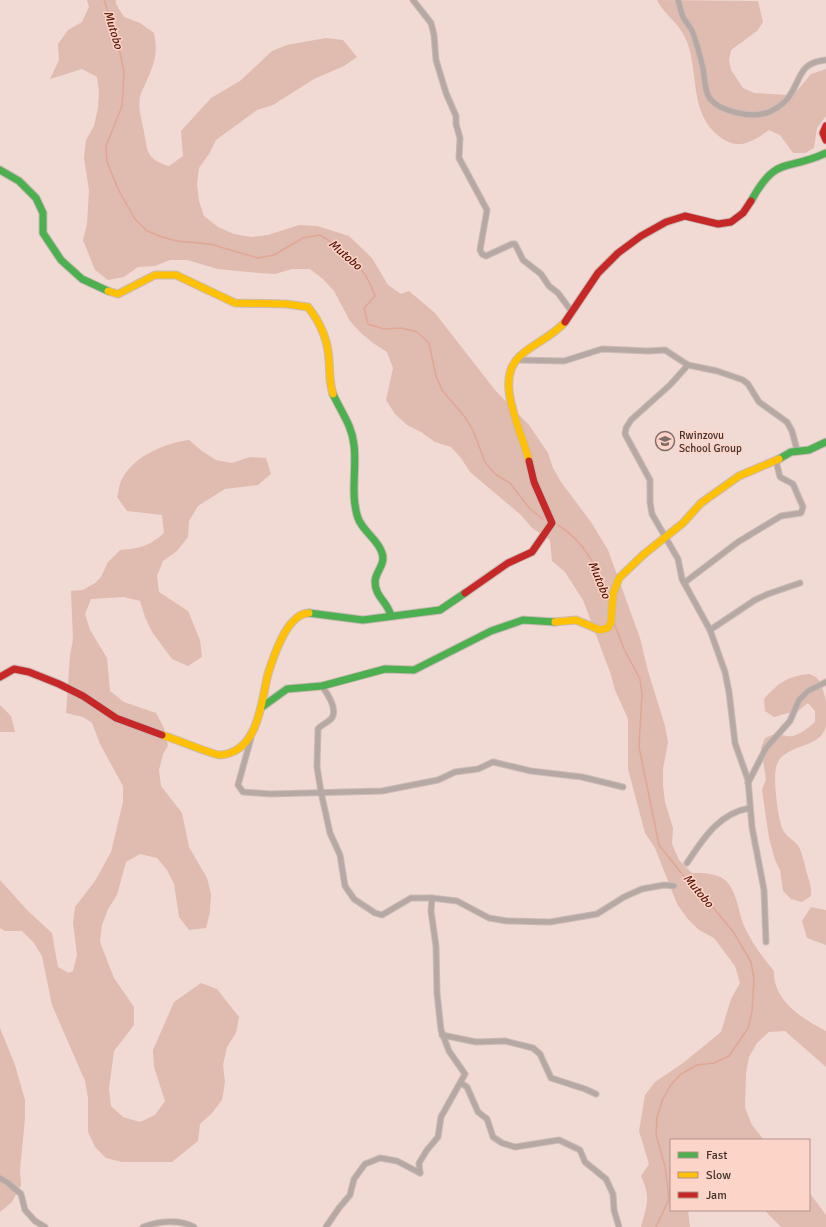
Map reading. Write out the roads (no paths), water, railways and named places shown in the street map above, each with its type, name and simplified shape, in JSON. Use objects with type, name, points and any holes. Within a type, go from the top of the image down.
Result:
[{"type":"street","points":[[413,0],[431,23],[434,35],[436,60],[446,93],[456,116],[456,124],[460,138],[459,158],[487,210],[480,250],[482,254],[486,256],[515,244],[523,260],[541,274],[549,286],[558,293],[572,312]]},
{"type":"street","points":[[678,0],[683,17],[692,31],[710,99],[720,107],[750,115],[763,114],[775,108],[787,98],[799,74],[808,66],[816,61],[826,60]]},
{"type":"street","points":[[826,126],[823,133],[826,140]]},
{"type":"street","points":[[623,787],[582,777],[531,771],[493,762],[478,769],[454,772],[438,780],[382,791],[270,794],[243,792],[238,785],[252,734],[262,707],[273,660],[281,640],[298,616],[306,613],[363,620],[436,611],[445,608],[508,564],[532,552],[552,523],[534,482],[515,415],[509,386],[511,366],[516,360],[558,330],[572,312],[600,269],[642,236],[670,221],[690,215],[718,223],[731,222],[740,216],[762,182],[771,172],[780,167],[798,163],[826,153]]},
{"type":"street","points":[[0,170],[10,174],[35,198],[44,213],[42,229],[49,244],[70,272],[86,282],[118,294],[155,275],[176,275],[235,303],[269,305],[286,304],[308,307],[317,318],[328,352],[330,385],[336,402],[346,417],[352,432],[357,470],[354,505],[360,524],[374,539],[383,554],[382,570],[375,580],[377,594],[388,607],[392,616]]},
{"type":"street","points":[[516,360],[564,361],[602,350],[665,350],[688,365],[716,371],[743,380],[748,384],[759,402],[787,422],[792,431],[797,450]]},
{"type":"street","points":[[688,365],[670,385],[631,420],[626,428],[627,440],[650,480],[650,502],[652,514],[678,559],[684,583],[710,630],[725,672],[735,743],[748,783],[750,808],[764,890],[766,942]]},
{"type":"street","points":[[262,707],[283,691],[322,686],[385,669],[414,670],[491,631],[523,620],[554,622],[576,620],[600,630],[608,628],[611,622],[612,603],[616,582],[643,555],[665,538],[701,503],[739,476],[776,462],[791,452],[797,450],[809,450],[826,442]]},
{"type":"street","points":[[684,583],[738,542],[781,516],[801,512],[803,507],[796,489],[791,482],[780,477],[776,462]]},
{"type":"street","points":[[710,630],[755,600],[800,583]]},
{"type":"street","points":[[0,677],[14,669],[30,672],[76,692],[106,714],[220,756],[234,752],[252,734]]},
{"type":"street","points":[[748,783],[766,748],[790,721],[799,700],[808,692],[826,682]]},
{"type":"street","points":[[322,686],[329,697],[333,712],[330,719],[318,729],[317,767],[330,833],[341,859],[345,886],[351,896],[375,913],[382,915],[411,898],[432,898],[465,904],[488,918],[507,921],[550,922],[596,914],[624,897],[642,889],[664,885],[674,886]]},
{"type":"street","points":[[687,863],[713,827],[736,811],[750,808]]},
{"type":"street","points":[[326,1227],[350,1195],[354,1178],[365,1164],[380,1158],[397,1161],[420,1173],[419,1163],[427,1150],[438,1137],[442,1117],[451,1097],[464,1077],[464,1071],[449,1051],[442,1035],[438,1006],[436,946],[431,911],[432,898]]},
{"type":"street","points":[[442,1035],[476,1042],[515,1042],[533,1048],[540,1054],[550,1078],[581,1087],[596,1094]]},
{"type":"street","points":[[461,1083],[467,1087],[478,1112],[487,1119],[493,1137],[502,1143],[515,1147],[559,1140],[580,1150],[585,1162],[606,1179],[613,1194],[614,1210],[619,1227]]},
{"type":"street","points":[[0,1178],[21,1194],[25,1210],[35,1221],[45,1227]]},
{"type":"street","points":[[144,1227],[151,1224],[185,1222],[194,1227]]},
{"type":"waterway","name":"Mutobo","points":[[104,0],[116,33],[124,72],[122,106],[106,146],[107,162],[119,191],[135,219],[147,231],[162,237],[177,241],[210,244],[258,258],[274,255],[303,238],[320,235],[338,247],[354,260],[371,285],[375,296],[364,308],[368,324],[384,329],[401,328],[417,332],[429,343],[436,376],[442,390],[464,416],[473,430],[485,462],[495,474],[510,483],[530,509],[543,519]]},
{"type":"waterway","name":"Mutobo","points":[[558,525],[568,532],[584,548],[600,577],[609,599]]},
{"type":"waterway","name":"Mutobo","points":[[614,623],[624,649],[640,679],[642,694],[639,747],[659,845],[690,884],[703,895],[734,933],[751,962],[754,979],[752,1012],[748,1028],[729,1056],[714,1063],[697,1065],[681,1074],[670,1086],[662,1101],[657,1117],[656,1135],[665,1166],[669,1199],[656,1227]]},
{"type":"place","name":"Rwinzovu School Group","points":[[665,441]]}]
